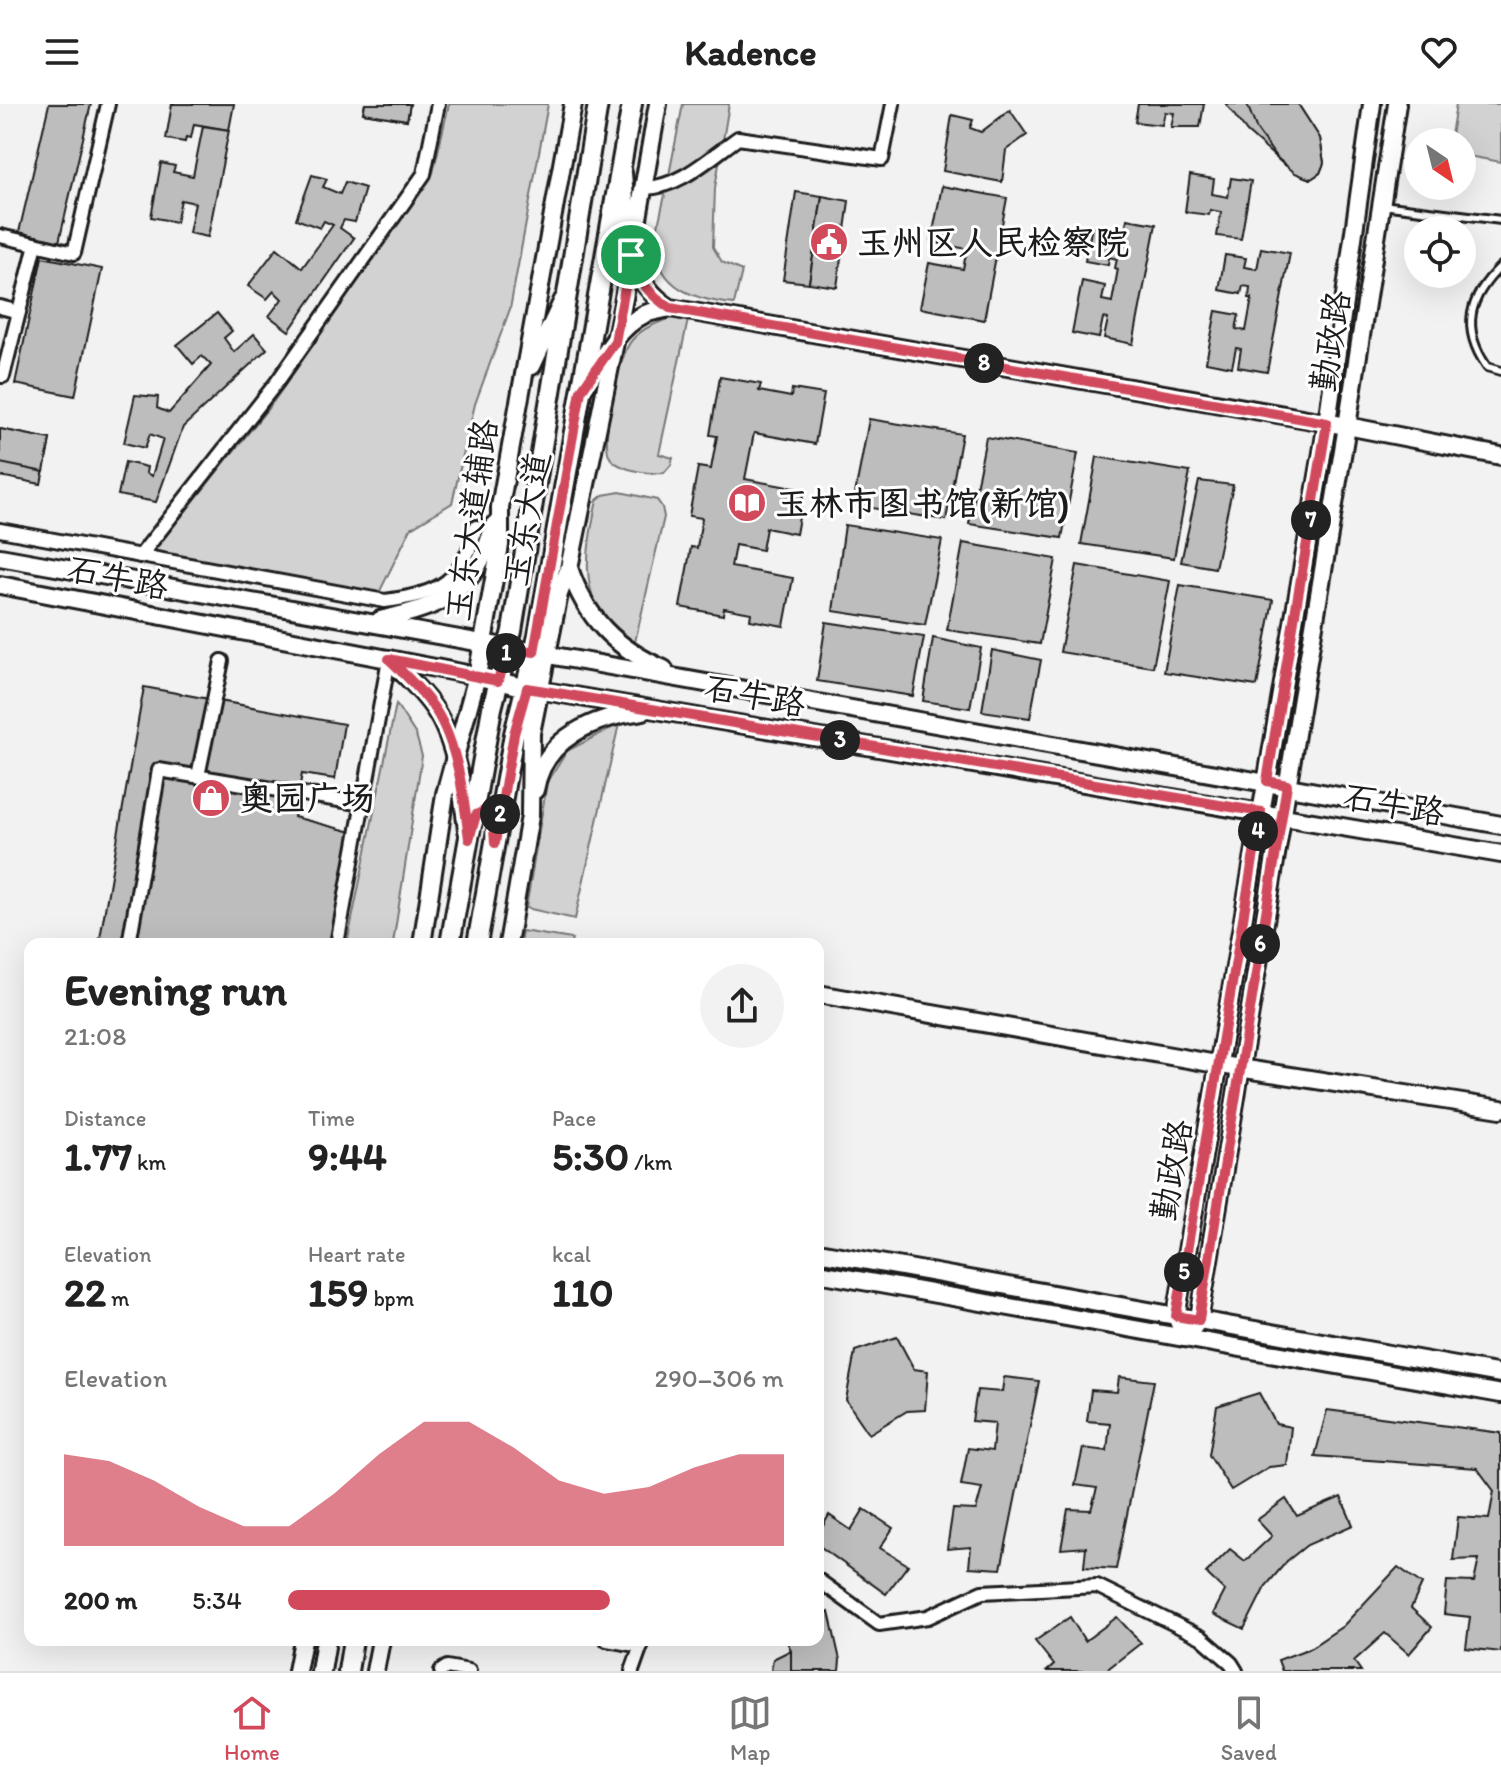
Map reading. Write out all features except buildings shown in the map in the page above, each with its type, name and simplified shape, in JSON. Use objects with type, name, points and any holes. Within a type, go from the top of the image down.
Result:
[{"type":"main road","name":"玉东大道","points":[[451,938],[498,681],[507,647],[598,104]]},
{"type":"main road","name":"玉东大道","points":[[478,938],[514,734],[533,689],[541,653],[563,497],[632,104]]},
{"type":"main road","points":[[469,839],[476,815],[486,810],[493,815],[495,843]]},
{"type":"main road","points":[[321,1671],[325,1646]]},
{"type":"main road","points":[[348,1671],[352,1646]]},
{"type":"street","points":[[0,236],[74,253],[108,104]]},
{"type":"street","points":[[140,556],[277,382],[424,174],[438,104]]},
{"type":"street","name":"玉东大道辅路","points":[[423,938],[445,794],[477,676],[500,545],[500,507],[573,104]]},
{"type":"street","points":[[541,653],[569,568],[615,342],[658,104]]},
{"type":"street","points":[[643,188],[655,188],[684,176],[738,138],[882,159],[893,104]]},
{"type":"street","name":"勤政路","points":[[1176,1316],[1327,423],[1372,104]]},
{"type":"street","name":"勤政路","points":[[1185,1338],[1199,1320],[1397,104]]},
{"type":"street","points":[[611,222],[649,157]]},
{"type":"street","points":[[622,162],[631,255],[640,281],[654,297],[670,308]]},
{"type":"street","points":[[0,376],[3,376],[36,244]]},
{"type":"street","points":[[370,622],[412,613],[463,587],[478,569],[488,548],[500,507],[525,389],[568,287]]},
{"type":"street","points":[[0,307],[19,312]]},
{"type":"street","points":[[581,391],[615,342],[645,314],[670,308],[1347,426],[1501,456]]},
{"type":"street","points":[[563,497],[569,568],[579,596],[604,631],[623,647],[687,679]]},
{"type":"street","points":[[0,530],[385,601],[416,597],[439,587],[455,575],[470,554],[476,527]]},
{"type":"street","name":"石牛路","points":[[0,557],[1501,825]]},
{"type":"street","name":"石牛路","points":[[0,585],[533,689],[1501,854]]},
{"type":"street","points":[[389,659],[435,709],[447,732],[462,789],[469,839]]},
{"type":"street","points":[[338,938],[389,659]]},
{"type":"street","points":[[198,776],[222,661]]},
{"type":"street","points":[[503,938],[530,816],[533,689]]},
{"type":"street","points":[[509,938],[537,778],[549,754],[579,729],[596,721],[660,709]]},
{"type":"street","points":[[130,938],[159,770],[363,804]]},
{"type":"street","points":[[824,995],[1239,1068],[1501,1109]]},
{"type":"street","points":[[824,1253],[1501,1374]]},
{"type":"street","points":[[824,1274],[1501,1394]]},
{"type":"street","points":[[1176,1316],[1185,1338]]},
{"type":"street","points":[[824,1584],[879,1624],[928,1617],[982,1592],[1097,1586],[1201,1637],[1236,1671]]},
{"type":"street","points":[[297,1671],[302,1646]]},
{"type":"street","points":[[375,1671],[380,1646]]},
{"type":"street","points":[[632,1671],[641,1646]]},
{"type":"street","points":[[441,1671],[447,1667],[469,1671]]},
{"type":"lane","points":[[1382,205],[1501,220]]},
{"type":"lane","points":[[1501,266],[1476,296],[1472,316],[1478,354],[1487,367],[1501,371]]},
{"type":"shaded area","points":[[449,104],[548,104],[510,309],[475,404],[452,503],[411,528],[379,593],[152,553],[274,401],[433,173]]},
{"type":"shaded area","points":[[683,104],[729,104],[715,188],[713,247],[722,262],[742,271],[734,304],[706,299],[682,289],[663,272],[658,259],[657,232]]},
{"type":"shaded area","points":[[1456,104],[1501,104],[1501,162],[1476,158],[1476,128],[1452,128]]},
{"type":"shaded area","points":[[675,317],[688,320],[659,454],[673,458],[671,465],[664,473],[629,469],[611,459],[608,450],[609,419],[621,363],[636,335]]},
{"type":"shaded area","points":[[620,492],[657,500],[664,517],[635,642],[614,629],[602,615],[594,600],[588,568],[597,500],[603,495]]},
{"type":"shaded area","points":[[396,704],[416,735],[422,756],[394,938],[348,938]]},
{"type":"shaded area","points":[[619,724],[575,919],[526,908],[547,783],[567,751]]},
{"type":"shaded area","points":[[522,931],[566,938],[521,938]]},
{"type":"place","name":"玉州区人民检察院","points":[[829,242]]},
{"type":"place","name":"玉林市图书馆(新馆)","points":[[747,503]]},
{"type":"place","name":"奥园广场","points":[[211,798]]},
{"type":"route","points":[[631,255],[640,281],[654,297],[670,308],[1327,423],[1267,781],[1287,785],[1199,1320],[1176,1316],[1261,812],[527,688],[514,734],[495,843],[493,815],[486,810],[476,815],[469,839],[462,789],[447,732],[435,709],[389,659],[498,681],[507,647],[534,652],[581,391],[615,342],[631,255]]}]
